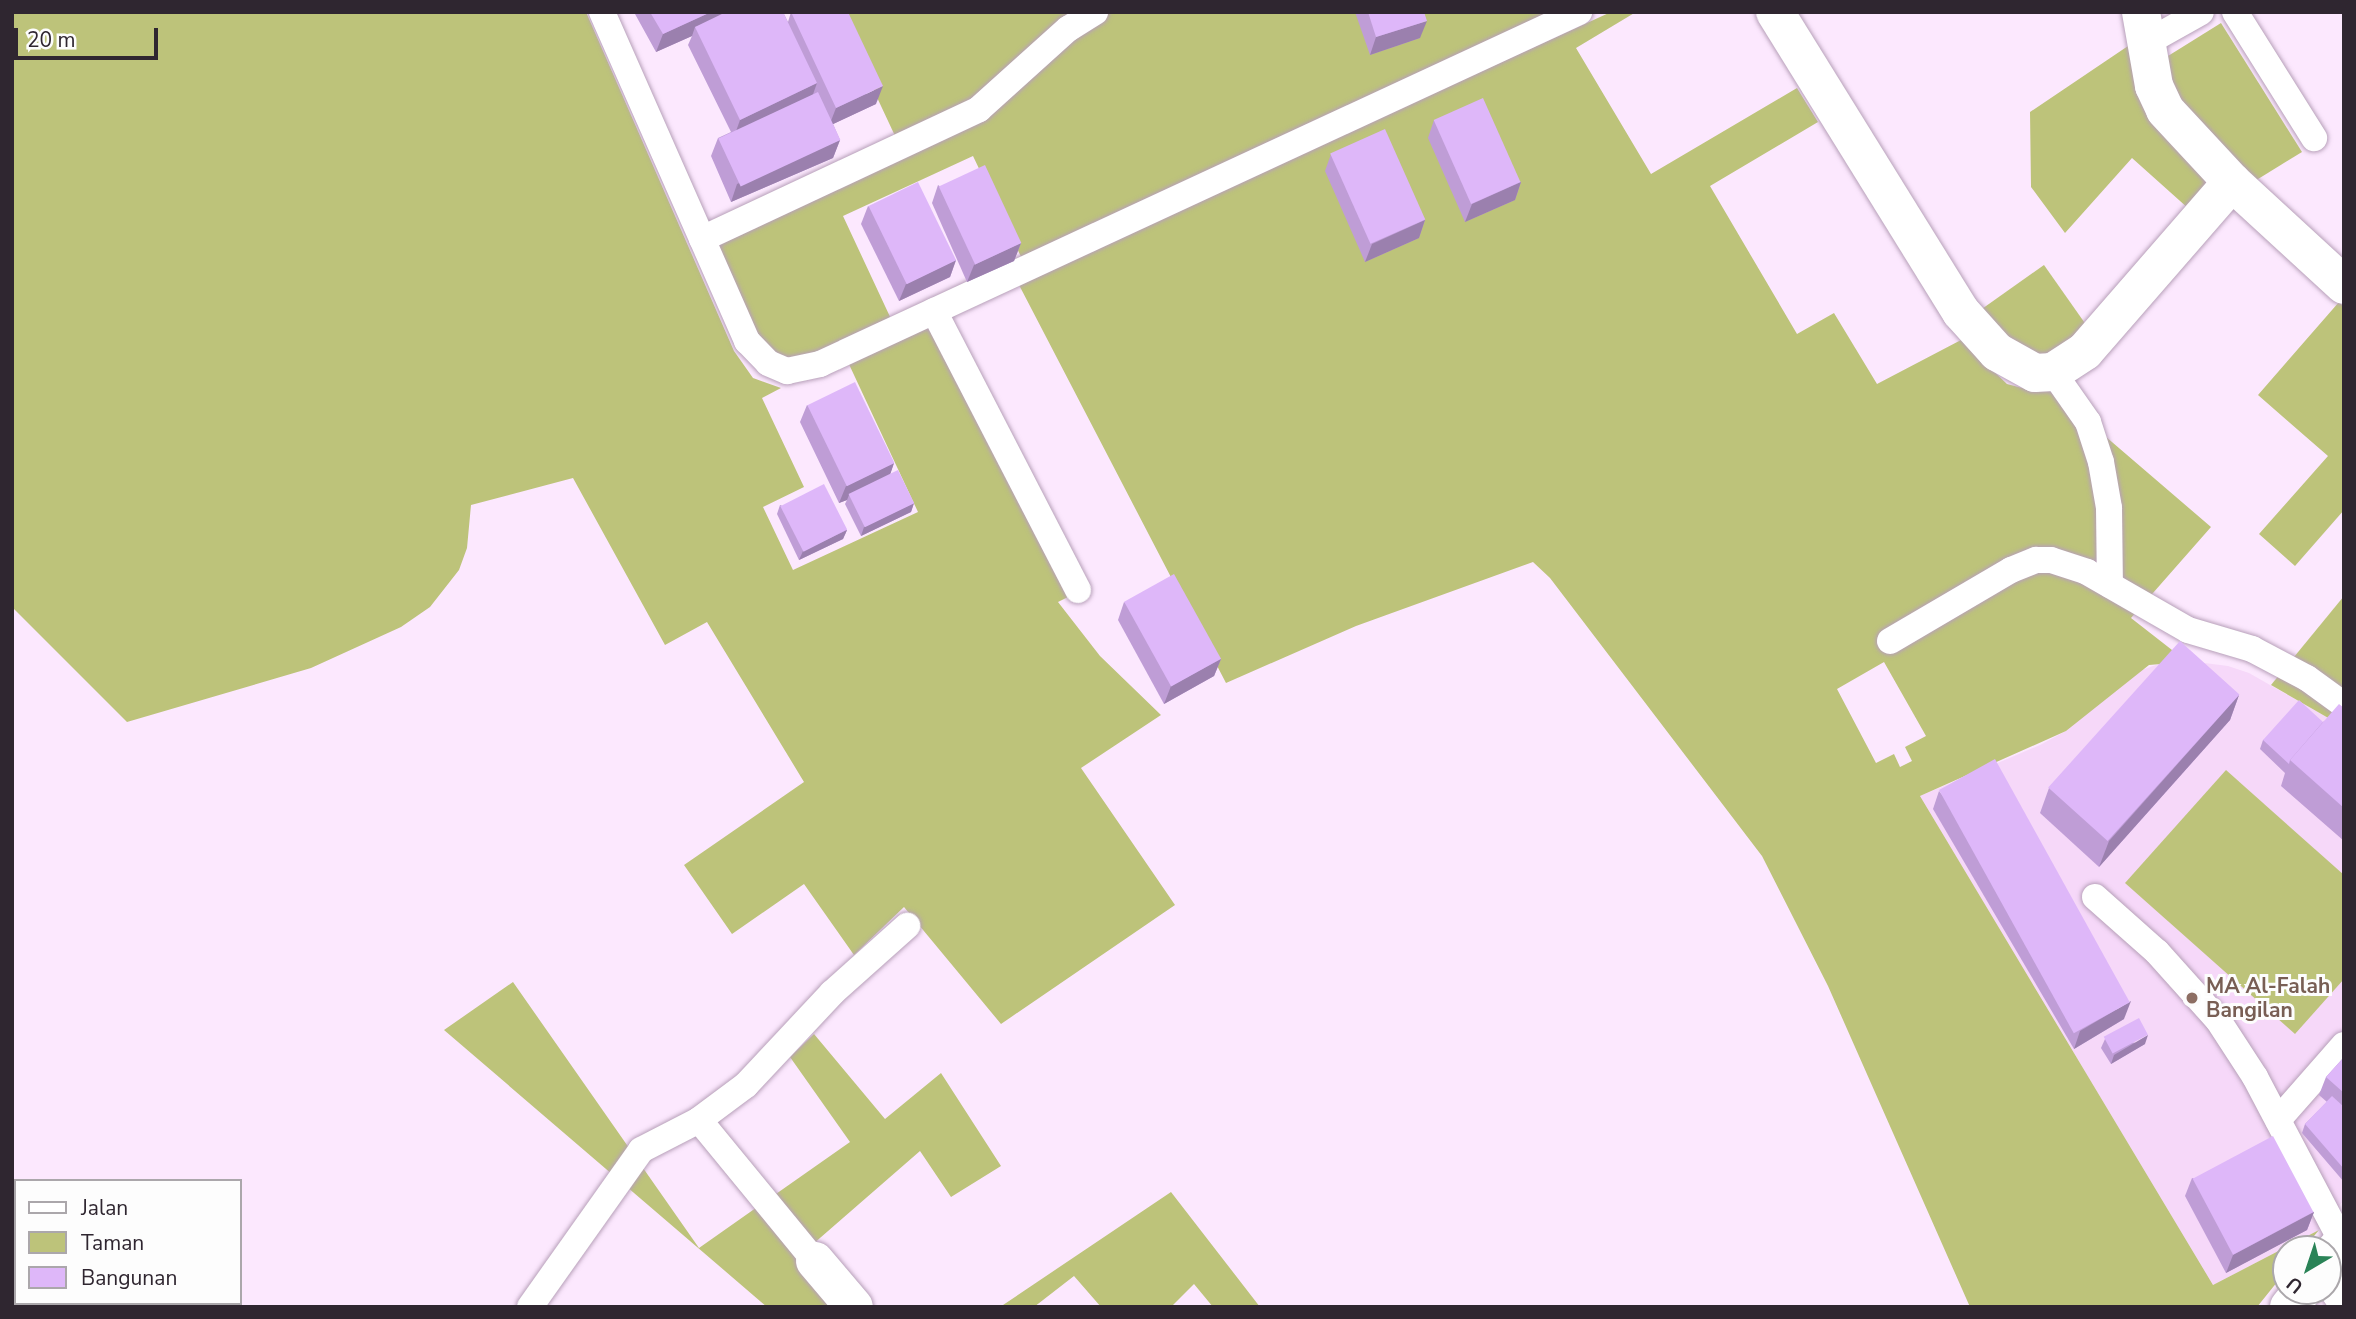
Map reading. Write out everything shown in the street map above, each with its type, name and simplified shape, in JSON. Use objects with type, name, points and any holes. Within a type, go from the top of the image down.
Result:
[{"type":"street","points":[[1776,13],[1961,312],[2016,366],[2035,373],[2053,372],[2085,351],[2232,182]]},
{"type":"street","points":[[2144,28],[2154,86],[2165,110],[2232,182],[2344,285]]},
{"type":"street","points":[[815,1261],[854,1307]]},
{"type":"lane","points":[[602,12],[747,341],[768,363],[787,370],[820,364],[1579,12]]},
{"type":"lane","points":[[702,239],[979,109],[1068,29],[1095,12]]},
{"type":"lane","points":[[2144,28],[2201,12]]},
{"type":"lane","points":[[2235,12],[2314,138]]},
{"type":"lane","points":[[934,311],[1078,590]]},
{"type":"lane","points":[[2053,372],[2088,422],[2101,461],[2109,508],[2110,585]]},
{"type":"lane","points":[[1890,641],[2036,560],[2068,564],[2188,630],[2262,654],[2307,678],[2344,705]]},
{"type":"lane","points":[[2095,897],[2157,952],[2218,1020],[2278,1120],[2327,1235]]},
{"type":"lane","points":[[530,1307],[627,1165],[652,1141],[699,1120],[746,1085],[832,993],[908,926]]},
{"type":"lane","points":[[2278,1120],[2344,1045]]},
{"type":"lane","points":[[699,1120],[815,1261]]},
{"type":"shaded area","name":"MA Al-Falah Bangilan","points":[[2173,659],[2228,666],[2249,673],[2344,727],[2344,1200],[2319,1230],[2309,1235],[2272,1235],[2272,1254],[2213,1285],[1920,796],[2040,745],[2066,731],[2133,673]]},
{"type":"green space","points":[[12,12],[586,12],[734,351],[753,378],[781,388],[762,398],[804,487],[763,507],[793,570],[918,512],[847,360],[948,314],[1088,587],[1058,602],[1100,656],[1161,715],[1081,768],[1175,905],[1001,1024],[904,907],[854,955],[804,884],[732,934],[684,865],[804,782],[707,622],[665,645],[573,478],[471,505],[467,548],[459,570],[430,607],[401,627],[311,668],[127,722],[12,607]]},
{"type":"green space","points":[[837,12],[1549,12],[1023,261],[973,156],[843,216],[892,321],[796,362],[765,350],[706,227],[896,138]]},
{"type":"green space","points":[[1611,12],[1636,12],[1576,48],[1651,174],[1797,88],[1818,122],[1710,186],[1797,334],[1834,313],[1877,384],[1961,340],[2007,384],[2026,389],[2049,388],[2211,527],[2131,618],[2172,650],[2196,661],[2149,665],[2066,731],[1920,796],[2213,1285],[2272,1254],[2272,1288],[2257,1307],[1970,1307],[1828,986],[1762,856],[1550,578],[1533,562],[1356,626],[1226,683],[1018,283]],"holes":[[[1884,662],[1926,736],[1905,747],[1912,761],[1900,767],[1894,754],[1876,763],[1837,689]]]},
{"type":"green space","points":[[2221,23],[2302,152],[2250,184],[2198,135],[2160,61]]},
{"type":"green space","points":[[2128,46],[2150,118],[2211,182],[2189,209],[2132,158],[2065,233],[2031,187],[2030,112]]},
{"type":"green space","points":[[2044,265],[2089,329],[2071,345],[2042,355],[2025,352],[1979,311]]},
{"type":"green space","points":[[2339,302],[2344,307],[2344,510],[2295,566],[2259,534],[2328,456],[2258,395]]},
{"type":"green space","points":[[2344,596],[2344,727],[2271,685]]},
{"type":"green space","points":[[2226,770],[2344,875],[2344,979],[2295,1034],[2125,883]]},
{"type":"green space","points":[[513,982],[699,1248],[850,1142],[790,1057],[814,1034],[885,1119],[941,1073],[1001,1166],[951,1197],[920,1151],[797,1258],[834,1307],[767,1307],[444,1030]]},
{"type":"green space","points":[[1171,1192],[1260,1307],[1213,1307],[1194,1284],[1171,1307],[1101,1307],[1074,1276],[1034,1307],[1000,1307]]},
{"type":"building","points":[[650,12],[711,12],[663,34]]},
{"type":"building","points":[[726,12],[783,12],[817,83],[740,120],[695,27]]},
{"type":"building","points":[[791,12],[848,12],[883,86],[836,108]]},
{"type":"building","points":[[1368,12],[1424,12],[1427,21],[1376,37]]},
{"type":"building","points":[[818,92],[840,140],[741,187],[718,138]]},
{"type":"building","points":[[1483,98],[1520,182],[1471,204],[1434,120]]},
{"type":"building","points":[[1385,129],[1425,219],[1370,244],[1330,153]]},
{"type":"building","points":[[985,165],[1021,243],[975,264],[939,187]]},
{"type":"building","points":[[918,182],[956,260],[907,284],[869,206]]},
{"type":"building","points":[[855,382],[894,463],[847,486],[807,405]]},
{"type":"building","points":[[898,470],[914,503],[865,527],[849,494]]},
{"type":"building","points":[[824,484],[847,529],[803,552],[780,506]]},
{"type":"building","points":[[1174,574],[1221,659],[1171,686],[1124,602]]},
{"type":"building","points":[[2180,641],[2239,695],[2108,841],[2048,787]]},
{"type":"building","points":[[2299,700],[2323,722],[2289,764],[2263,740]]},
{"type":"building","points":[[2339,704],[2344,708],[2344,808],[2290,760]]},
{"type":"building","points":[[1995,759],[2130,1002],[2074,1033],[1939,790]]},
{"type":"building","points":[[2139,1018],[2148,1035],[2113,1054],[2104,1037]]},
{"type":"building","points":[[2344,1057],[2344,1093],[2326,1077]]},
{"type":"building","points":[[2332,1096],[2344,1107],[2344,1169],[2305,1124]]},
{"type":"building","points":[[2273,1136],[2313,1212],[2233,1255],[2193,1179]]},
{"type":"place","name":"MA Al-Falah Bangilan","points":[[2192,998]]}]
